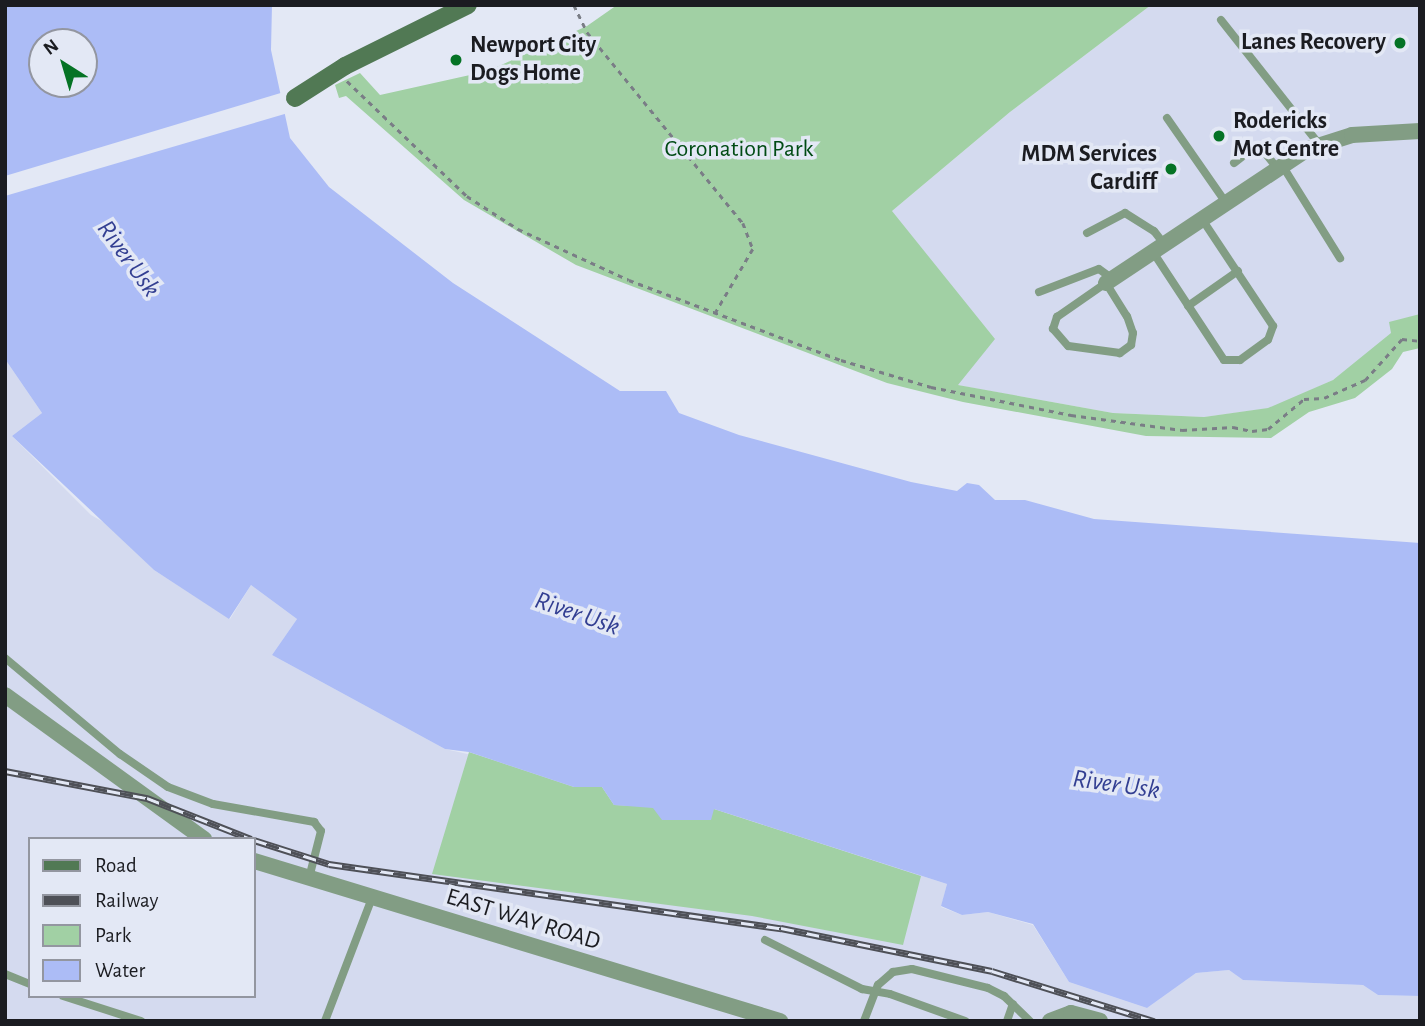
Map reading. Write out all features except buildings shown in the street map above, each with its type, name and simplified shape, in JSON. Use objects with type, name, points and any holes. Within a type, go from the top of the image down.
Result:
[{"type":"street","points":[[295,97],[345,66],[468,5]]},
{"type":"street","points":[[1109,281],[1279,166],[1319,144],[1360,134],[1420,131]]},
{"type":"street","points":[[5,695],[201,837]]},
{"type":"street","name":"EAST WAY ROAD","points":[[256,862],[780,1021]]},
{"type":"street","points":[[1050,1021],[1071,1013],[1100,1021]]},
{"type":"lane","points":[[1221,20],[1319,144]]},
{"type":"lane","points":[[1167,118],[1226,203]]},
{"type":"lane","points":[[1234,163],[1253,148],[1261,148],[1279,166],[1340,258]]},
{"type":"lane","points":[[1087,233],[1125,213],[1154,231],[1158,248],[1188,306],[1224,360],[1240,360],[1268,340],[1273,326],[1202,219]]},
{"type":"lane","points":[[1040,292],[1099,269],[1109,281],[1133,333],[1131,345],[1120,353],[1068,346],[1054,329],[1057,317],[1109,281]]},
{"type":"lane","points":[[1188,306],[1238,271]]},
{"type":"lane","points":[[5,658],[93,732],[168,787],[213,803],[314,822],[321,831],[309,878]]},
{"type":"lane","points":[[325,1021],[372,898]]},
{"type":"lane","points":[[765,940],[875,991],[965,1021]]},
{"type":"lane","points":[[864,1021],[875,991],[892,972],[912,969],[988,988],[1013,1004],[1030,1021]]},
{"type":"lane","points":[[5,974],[28,983]]},
{"type":"lane","points":[[69,998],[141,1021]]},
{"type":"lane","points":[[1007,1021],[1013,1004]]},
{"type":"path","points":[[574,5],[587,32],[743,223],[754,249],[716,312]]},
{"type":"path","points":[[345,66],[348,85],[467,196],[572,256],[841,360],[931,387],[1071,415],[1182,430],[1268,429],[1304,399],[1324,398],[1365,380],[1402,340],[1420,341]]},
{"type":"shaded area","points":[[1151,5],[1420,5],[1420,315],[1333,380],[1271,408],[1204,417],[1113,413],[957,385],[892,211],[1010,112]]},
{"type":"shaded area","points":[[5,359],[42,413],[12,436],[91,515],[105,523],[154,570],[230,619],[251,585],[297,619],[272,655],[445,749],[714,809],[947,884],[941,907],[962,915],[988,912],[1033,925],[1069,982],[1147,1008],[1196,973],[1229,970],[1243,980],[1363,985],[1378,995],[1420,996],[1420,1021],[5,1021]]},
{"type":"green space","name":"Coronation Park","points":[[617,5],[1151,5],[1010,112],[892,211],[995,339],[958,385],[1113,413],[1204,417],[1268,408],[1333,380],[1391,333],[1389,322],[1420,314],[1420,348],[1403,352],[1392,369],[1355,398],[1309,412],[1271,438],[1146,436],[963,402],[887,383],[576,265],[464,200],[346,96],[339,98],[335,85],[360,73],[380,95],[488,71],[587,26]]},
{"type":"green space","points":[[469,752],[574,787],[602,787],[614,805],[714,809],[921,876],[903,945],[752,916],[432,874]]},
{"type":"water","name":"River Usk","points":[[5,5],[272,5],[271,50],[290,138],[329,187],[453,283],[620,391],[666,391],[679,413],[739,435],[911,482],[957,491],[967,483],[979,485],[995,500],[1025,500],[1094,519],[1420,543],[1420,996],[1378,995],[1363,985],[1243,980],[1229,970],[1196,973],[1147,1008],[1069,982],[1033,924],[988,912],[962,915],[941,906],[947,884],[714,809],[711,820],[662,820],[653,808],[614,805],[602,787],[574,787],[469,752],[445,749],[272,655],[297,619],[251,585],[229,619],[154,570],[12,436],[42,413],[5,359]]},
{"type":"pier","points":[[284,92],[288,113],[5,196],[5,176]]},
{"type":"railway","points":[[5,771],[147,798],[246,837]]},
{"type":"railway","points":[[256,841],[329,864],[781,928],[992,971],[1154,1021]]},
{"type":"place","name":"Lanes Recovery","points":[[1400,43]]},
{"type":"place","name":"Newport City Dogs Home","points":[[456,60]]},
{"type":"place","name":"Rodericks Mot Centre","points":[[1219,136]]},
{"type":"place","name":"MDM Services Cardiff","points":[[1171,169]]}]
